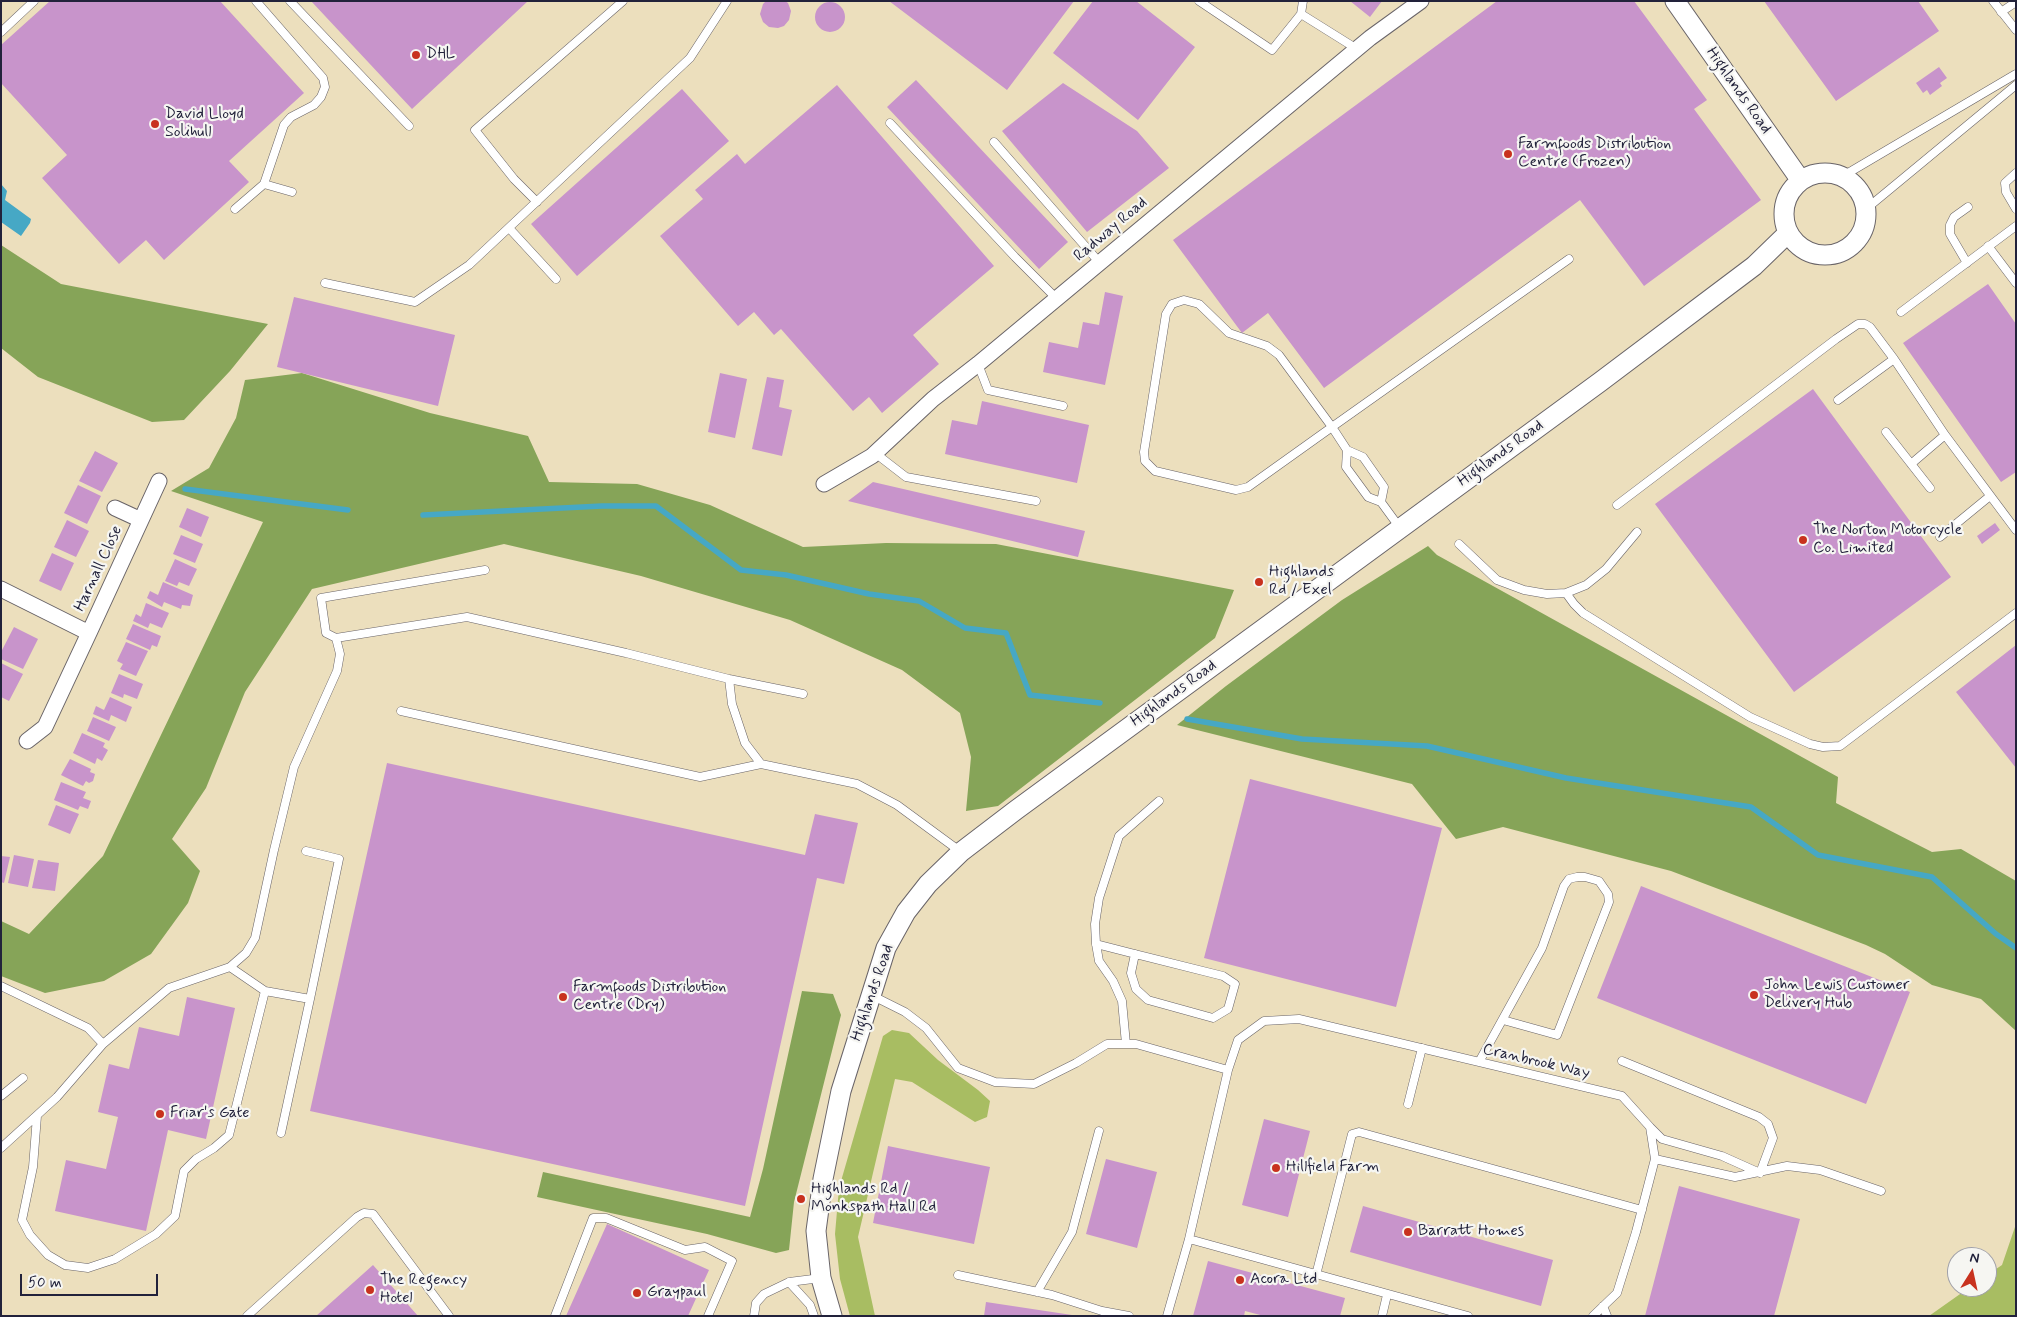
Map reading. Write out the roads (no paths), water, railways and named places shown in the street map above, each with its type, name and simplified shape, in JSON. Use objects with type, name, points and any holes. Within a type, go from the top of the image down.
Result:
[{"type":"street","name":"Radway Road","points":[[824,484],[875,453],[933,399],[978,364],[1357,49],[1420,1]]},
{"type":"street","name":"Highlands Road","points":[[1675,1],[1797,175],[1802,179]]},
{"type":"street","points":[[1822,172],[1842,176],[1858,190],[1866,208],[1864,228],[1854,244],[1838,254],[1818,256],[1800,248],[1788,234],[1783,219],[1784,203],[1791,189],[1802,179],[1822,172]]},
{"type":"street","name":"Highlands Road","points":[[832,1316],[821,1278],[816,1230],[823,1179],[841,1091],[886,948],[906,912],[928,884],[961,852],[1039,793],[1400,529],[1754,266],[1788,234]]},
{"type":"street","name":"Harnall Close","points":[[27,741],[46,727],[159,481]]},
{"type":"street","name":"Harnall Close","points":[[115,508],[141,520]]},
{"type":"street","name":"Harnall Close","points":[[1,589],[89,634]]},
{"type":"lane","points":[[1,32],[34,1]]},
{"type":"lane","points":[[235,209],[264,184],[284,125],[291,117],[314,106],[321,97],[325,87],[323,78],[256,1]]},
{"type":"lane","points":[[290,1],[409,126]]},
{"type":"lane","points":[[537,202],[514,179],[475,130],[623,1]]},
{"type":"lane","points":[[325,283],[414,302],[469,265],[690,58],[727,1]]},
{"type":"lane","points":[[1199,1],[1272,50],[1301,14],[1303,1]]},
{"type":"lane","points":[[1992,1],[2016,30]]},
{"type":"lane","points":[[2001,12],[2016,2]]},
{"type":"lane","points":[[1301,14],[1357,49]]},
{"type":"lane","points":[[1842,176],[2016,74]]},
{"type":"lane","points":[[1866,208],[2016,85]]},
{"type":"lane","points":[[890,123],[1014,257],[1056,298]]},
{"type":"lane","points":[[994,142],[1099,262]]},
{"type":"lane","points":[[2016,173],[2005,183],[2006,192],[2016,209]]},
{"type":"lane","points":[[264,184],[292,192]]},
{"type":"lane","points":[[1967,263],[1950,234],[1950,225],[1954,218],[1968,207]]},
{"type":"lane","points":[[1901,312],[2016,226]]},
{"type":"lane","points":[[509,228],[556,279]]},
{"type":"lane","points":[[1988,246],[2016,283]]},
{"type":"lane","points":[[1380,502],[1384,487],[1363,457],[1347,450],[1332,427],[1279,355],[1267,346],[1229,333],[1199,304],[1184,300],[1172,304],[1166,314],[1144,452],[1145,461],[1155,471],[1236,490],[1248,487],[1332,427],[1570,259]]},
{"type":"lane","points":[[1616,506],[1858,324],[1865,324],[1870,327],[1894,359],[1945,435],[2016,530]]},
{"type":"lane","points":[[1838,400],[1894,359]]},
{"type":"lane","points":[[978,364],[988,390],[1064,406]]},
{"type":"lane","points":[[1886,432],[1930,488]]},
{"type":"lane","points":[[1911,464],[1945,435]]},
{"type":"lane","points":[[1347,450],[1346,467],[1368,497],[1380,502],[1400,529]]},
{"type":"lane","points":[[875,453],[906,477],[1036,501]]},
{"type":"lane","points":[[1940,537],[1990,496]]},
{"type":"lane","points":[[1459,544],[1497,580],[1524,590],[1547,594],[1566,593],[1586,585],[1606,569],[1637,532]]},
{"type":"lane","points":[[484,570],[321,598],[326,633],[336,638],[467,617],[626,653],[729,679],[803,694]]},
{"type":"lane","points":[[1566,593],[1583,612],[1750,717],[1810,744],[1824,747],[1840,746],[2016,613]]},
{"type":"lane","points":[[1,1148],[57,1097],[103,1044],[169,988],[230,967],[246,953],[255,938],[294,766],[338,671],[340,654],[336,638]]},
{"type":"lane","points":[[729,679],[732,704],[745,743],[762,764]]},
{"type":"lane","points":[[401,711],[700,777],[762,764],[857,784],[897,805],[961,852]]},
{"type":"lane","points":[[1126,1044],[1122,1001],[1113,981],[1099,961],[1095,924],[1099,898],[1119,836],[1159,801]]},
{"type":"lane","points":[[281,1133],[339,860],[306,852]]},
{"type":"lane","points":[[1479,1062],[1502,1020],[1542,948],[1564,886],[1569,879],[1577,877],[1598,881],[1608,894],[1609,902],[1557,1035],[1502,1020]]},
{"type":"lane","points":[[1096,944],[1223,976],[1235,984],[1228,1009],[1213,1018],[1148,1000],[1136,989],[1131,973],[1135,954]]},
{"type":"lane","points":[[230,967],[265,991],[310,998]]},
{"type":"lane","points":[[1,986],[88,1028],[103,1044]]},
{"type":"lane","points":[[37,1116],[32,1167],[22,1220],[30,1235],[48,1255],[65,1265],[88,1268],[115,1260],[156,1234],[175,1216],[184,1171],[196,1159],[214,1148],[229,1135],[265,991]]},
{"type":"lane","points":[[871,995],[905,1012],[926,1028],[958,1068],[995,1082],[1034,1084],[1076,1063],[1107,1044],[1136,1044],[1228,1070]]},
{"type":"lane","name":"Cranbrook Way","points":[[1167,1316],[1189,1239],[1228,1070],[1238,1040],[1264,1021],[1299,1019],[1622,1096],[1662,1139],[1722,1156],[1760,1173]]},
{"type":"lane","points":[[1408,1104],[1422,1048]]},
{"type":"lane","points":[[1622,1061],[1759,1117],[1768,1124],[1773,1138],[1760,1173]]},
{"type":"lane","points":[[1,1096],[23,1078]]},
{"type":"lane","points":[[1593,1316],[1617,1292],[1642,1210],[1655,1159],[1650,1127]]},
{"type":"lane","points":[[1037,1292],[1072,1232],[1099,1131]]},
{"type":"lane","points":[[1316,1275],[1352,1134],[1359,1132],[1642,1210]]},
{"type":"lane","points":[[1655,1159],[1735,1177],[1787,1166],[1820,1170],[1881,1191]]},
{"type":"lane","points":[[247,1316],[357,1217],[364,1214],[373,1214],[449,1316]]},
{"type":"lane","points":[[555,1316],[594,1218],[606,1218],[685,1250],[705,1247],[732,1261],[708,1316]]},
{"type":"lane","points":[[1189,1239],[1468,1316]]},
{"type":"lane","points":[[958,1275],[1037,1292],[1102,1311],[1129,1316]]},
{"type":"lane","points":[[754,1316],[756,1303],[764,1294],[789,1282],[821,1278]]},
{"type":"lane","points":[[789,1282],[810,1305],[814,1316]]},
{"type":"lane","points":[[1382,1316],[1387,1295]]},
{"type":"lane","points":[[1602,1306],[1607,1316]]},
{"type":"water","points":[[1,184],[7,191],[5,200],[31,219],[21,236],[1,222]]},
{"type":"waterway","points":[[185,489],[348,510]]},
{"type":"waterway","points":[[423,515],[602,506],[656,506],[741,570],[786,575],[869,594],[919,601],[965,628],[1006,633],[1030,695],[1100,703]]},
{"type":"waterway","points":[[1187,719],[1302,739],[1427,746],[1566,778],[1751,807],[1818,855],[1932,877],[1996,934],[2016,948]]},
{"type":"place","name":"DHL","points":[[416,55]]},
{"type":"place","name":"David Lloyd Solihull","points":[[155,124]]},
{"type":"place","name":"Farmfoods Distribution Centre (Frozen)","points":[[1508,154]]},
{"type":"place","name":"The Norton Motorcycle Co. Limited","points":[[1803,540]]},
{"type":"place","name":"Highlands Rd / Exel","points":[[1259,582]]},
{"type":"place","name":"John Lewis Customer Delivery Hub","points":[[1754,995]]},
{"type":"place","name":"Farmfoods Distribution Centre (Dry)","points":[[563,997]]},
{"type":"place","name":"Friar's Gate","points":[[160,1114]]},
{"type":"place","name":"Hillfield Farm","points":[[1276,1168]]},
{"type":"place","name":"Highlands Rd / Monkspath Hall Rd","points":[[801,1199]]},
{"type":"place","name":"Barratt Homes","points":[[1408,1232]]},
{"type":"place","name":"Acora Ltd","points":[[1240,1280]]},
{"type":"place","name":"The Regency Hotel","points":[[370,1290]]},
{"type":"place","name":"Graypaul","points":[[637,1293]]}]
